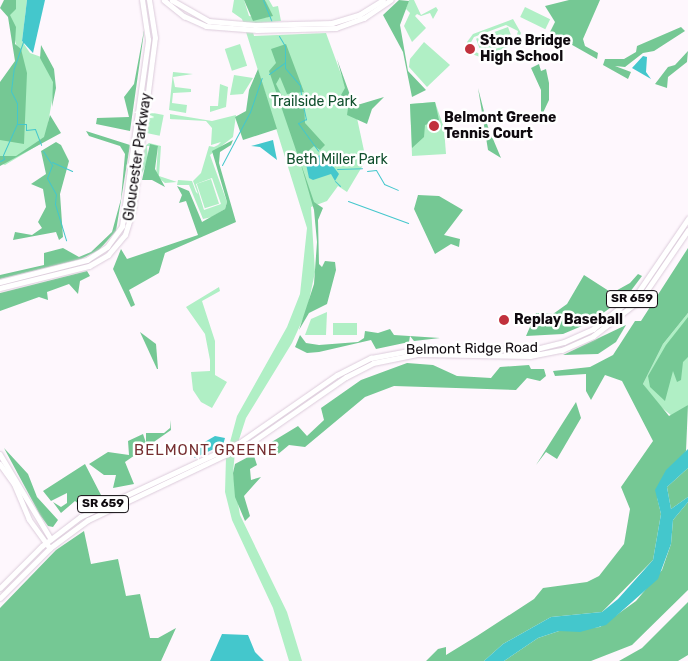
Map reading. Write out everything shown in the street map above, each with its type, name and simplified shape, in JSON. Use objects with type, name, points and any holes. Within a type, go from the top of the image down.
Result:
[{"type":"main road","name":"Gloucester Parkway","points":[[0,282],[87,260],[107,247],[122,226],[148,40],[142,0]]},
{"type":"main road","name":"Gloucester Parkway","points":[[0,288],[90,266],[108,254],[125,235],[133,209],[154,38],[149,0]]},
{"type":"main road","points":[[164,0],[198,23],[232,30],[331,28],[364,18],[391,0]]},
{"type":"main road","points":[[172,0],[209,21],[255,25],[339,22],[383,0]]},
{"type":"main road","name":"Belmont Ridge Road","points":[[0,588],[51,539],[109,501],[239,443],[346,370],[382,354],[424,348],[532,350],[586,333],[637,294],[688,218]]},
{"type":"main road","name":"Belmont Ridge Road","points":[[0,598],[53,546],[114,506],[224,458],[346,377],[379,361],[418,354],[530,356],[585,341],[616,322],[641,299],[688,230]]},
{"type":"main road","points":[[0,454],[51,539],[53,546]]},
{"type":"main road","points":[[0,464],[46,543],[53,546]]},
{"type":"green space","points":[[4,0],[16,0],[16,9],[10,15],[16,27],[15,44],[21,49],[27,73],[24,144],[0,140],[0,82],[15,61],[8,17],[0,8]]},
{"type":"green space","points":[[12,0],[27,0],[22,41],[30,53],[44,58],[55,83],[45,141],[5,165],[0,163],[0,135],[22,68],[9,16]]},
{"type":"green space","points":[[234,0],[244,0],[249,16],[264,18],[271,16],[265,0],[269,0],[273,7],[278,6],[281,21],[251,24],[254,36],[326,33],[357,118],[366,160],[347,192],[338,186],[327,201],[311,207],[315,272],[307,310],[292,343],[246,418],[235,452],[233,473],[240,515],[287,612],[302,661],[289,661],[273,608],[232,520],[225,492],[226,457],[237,416],[287,327],[300,294],[307,228],[242,19],[232,12]]},
{"type":"green space","points":[[244,0],[265,0],[273,16],[253,21]]},
{"type":"green space","points":[[399,0],[409,1],[400,25],[408,71],[426,90],[412,97],[403,52],[383,15]]},
{"type":"green space","points":[[409,0],[414,0],[421,15],[436,7],[438,10],[433,19],[430,13],[421,16],[417,14],[415,16],[426,28],[412,42],[404,26],[410,13],[406,9]]},
{"type":"green space","points":[[569,0],[600,0],[583,39],[585,46],[598,53],[597,59],[551,33],[545,42],[555,22],[545,6]]},
{"type":"green space","points":[[525,7],[550,19],[545,29],[520,17]]},
{"type":"green space","points":[[513,19],[521,33],[516,44],[480,57],[469,53],[467,42],[473,34]],"holes":[[[506,25],[518,31],[515,42],[481,54],[472,51],[470,44],[474,37]]]},
{"type":"green space","points":[[145,25],[130,131],[96,124],[97,118],[129,117],[124,97],[134,84]]},
{"type":"green space","points":[[508,27],[513,41],[481,53],[476,39]]},
{"type":"green space","points":[[681,27],[685,31],[654,51],[643,53],[625,67],[615,66],[631,72],[628,79],[603,65],[605,59],[624,59],[636,52],[637,46]]},
{"type":"green space","points":[[424,42],[450,65],[427,87],[409,67],[410,59]]},
{"type":"green space","points":[[240,44],[247,66],[232,71],[225,49]]},
{"type":"green space","points":[[286,44],[304,92],[287,94],[280,77],[276,84],[285,102],[289,96],[304,98],[305,123],[325,145],[320,150],[314,146],[299,159],[269,71],[276,63],[271,49]]},
{"type":"green space","points":[[41,45],[54,69],[56,88],[52,107],[53,82],[40,58]]},
{"type":"green space","points":[[688,51],[687,62],[668,77],[667,88],[655,84],[668,67],[675,65]]},
{"type":"green space","points":[[337,59],[354,106],[384,97],[372,109],[367,124],[347,115],[348,108],[341,95],[345,88]]},
{"type":"green space","points":[[539,64],[541,71],[546,69],[549,83],[549,100],[541,117],[541,90],[531,68]]},
{"type":"green space","points":[[258,69],[277,129],[243,140],[235,117],[246,111],[249,90]]},
{"type":"green space","points":[[173,72],[193,74],[173,77],[175,87],[191,89],[191,92],[173,93],[172,103],[187,105],[186,113],[169,110]]},
{"type":"green space","points":[[234,75],[253,78],[243,94],[230,95]]},
{"type":"green space","points":[[220,84],[228,87],[226,107],[210,112],[210,106],[218,106]]},
{"type":"green space","points":[[478,88],[488,127],[501,158],[488,150]]},
{"type":"green space","points":[[435,102],[444,128],[446,154],[412,156],[410,104]]},
{"type":"green space","points":[[435,102],[439,120],[425,125],[424,137],[412,148],[410,104]]},
{"type":"green space","points":[[148,112],[164,115],[160,136],[144,133]]},
{"type":"green space","points":[[170,114],[212,121],[236,115],[233,137],[210,155],[227,202],[225,209],[212,217],[203,219],[189,185],[177,185],[178,180],[192,181],[198,194],[193,181],[201,173],[209,146],[214,147],[221,142],[211,145],[212,128],[206,121],[170,119]],"holes":[[[212,178],[221,204],[204,210],[196,184]]]},
{"type":"green space","points":[[50,115],[61,133],[0,166],[0,156],[16,156],[44,137]]},
{"type":"green space","points":[[86,131],[130,145],[116,231],[99,250],[81,259],[0,279],[0,275],[44,265],[44,253],[63,248],[79,257],[91,252],[112,232],[121,199],[125,154],[120,146],[89,136]]},
{"type":"green space","points":[[233,140],[231,145],[220,152],[219,163],[236,222],[165,253],[159,273],[129,290],[135,305],[131,307],[113,269],[121,249],[127,259],[198,235],[186,201],[179,203],[182,195],[177,186],[189,191],[202,222],[225,209],[227,202],[212,151]]},
{"type":"green space","points":[[56,142],[61,145],[69,161],[60,194],[63,237],[59,240],[56,232],[13,240],[15,232],[32,235],[42,228],[38,222],[46,207],[43,189],[31,184],[46,174],[41,151]]},
{"type":"green space","points":[[149,143],[161,146],[159,176],[177,182],[165,183],[156,176],[158,146],[147,146],[148,160],[140,178],[145,146]]},
{"type":"green space","points":[[150,144],[158,146],[155,169],[165,187],[152,180],[142,180]]},
{"type":"green space","points":[[300,161],[314,202],[323,208],[318,220],[319,264],[322,267],[325,261],[335,262],[336,270],[327,304],[309,313],[299,330],[314,284],[317,242],[314,210]]},
{"type":"green space","points":[[211,179],[219,204],[205,208],[197,184]]},
{"type":"green space","points":[[418,195],[439,196],[463,210],[444,235],[460,239],[459,247],[451,244],[435,254],[414,209]]},
{"type":"green space","points":[[688,248],[688,313],[663,344],[643,384],[669,416],[688,405],[686,451],[657,497],[661,514],[653,560],[602,612],[551,617],[503,644],[484,661],[426,661],[438,649],[446,647],[446,655],[477,636],[534,599],[543,588],[587,582],[599,576],[624,544],[630,509],[621,487],[653,441],[622,381],[605,375],[591,400],[586,391],[586,374],[555,376],[553,371],[590,367],[613,355],[635,321],[641,321]]},
{"type":"green space","points":[[87,271],[90,276],[80,281],[78,294],[69,284],[47,292],[48,300],[39,297],[0,311],[0,293]]},
{"type":"green space","points":[[638,274],[642,276],[627,296],[589,323],[563,334],[526,336],[536,313],[553,314],[567,304],[584,275],[612,293],[630,283]]},
{"type":"green space","points":[[219,287],[220,291],[202,301],[215,341],[215,375],[227,382],[212,408],[201,402],[193,390],[191,372],[210,371],[210,360],[205,334],[186,307]]},
{"type":"green space","points":[[327,312],[326,335],[305,335],[311,319]]},
{"type":"green space","points":[[688,313],[688,405],[673,417],[654,401],[643,384],[663,344]]},
{"type":"green space","points":[[688,317],[688,357],[683,362],[681,380],[677,382],[673,371],[665,401],[650,387],[648,376],[666,345]]},
{"type":"green space","points":[[333,323],[357,323],[357,335],[333,335]]},
{"type":"green space","points":[[626,325],[616,342],[598,354],[563,355]]},
{"type":"green space","points":[[390,329],[394,335],[410,336],[409,342],[376,349],[371,340],[307,353],[295,347],[300,335],[306,343],[319,345],[358,342],[364,338],[365,331],[378,333]]},
{"type":"green space","points":[[140,332],[156,344],[158,369],[157,369]]},
{"type":"green space","points":[[410,336],[440,338],[414,341]]},
{"type":"green space","points":[[407,363],[433,365],[457,376],[491,378],[500,367],[529,365],[531,369],[544,369],[546,376],[540,381],[527,378],[516,390],[394,386],[365,397],[305,447],[289,445],[277,455],[270,448],[270,443],[298,426],[307,436],[324,420],[321,408],[361,380]]},
{"type":"green space","points":[[576,402],[581,418],[557,459],[546,452],[536,465]]},
{"type":"green space","points":[[170,420],[171,430],[125,462],[134,484],[113,488],[116,475],[104,475],[89,464],[108,452],[129,455],[128,441],[143,434],[146,443],[146,433],[164,433],[170,428]]},
{"type":"green space","points":[[4,448],[28,474],[37,497],[58,520],[53,527],[48,526],[40,515]]},
{"type":"green space","points":[[250,456],[254,456],[257,465],[250,469],[251,480],[261,477],[244,496],[250,516],[245,521],[235,497],[233,473],[235,464]]},
{"type":"green space","points":[[85,464],[102,497],[84,508],[75,501],[61,513],[53,502],[61,507],[67,503],[67,493],[51,501],[43,491]]},
{"type":"green space","points":[[688,468],[688,497],[671,509],[667,487]]},
{"type":"green space","points":[[688,502],[688,590],[632,645],[591,661],[504,661],[538,638],[559,631],[600,627],[636,601],[662,570],[671,544],[673,520]]},
{"type":"green space","points":[[84,531],[91,564],[118,559],[126,596],[140,594],[150,638],[158,638],[176,628],[161,661],[0,661],[0,608],[56,550]]},
{"type":"green space","points":[[688,602],[688,655],[678,661],[619,661],[642,648]]},
{"type":"water","points":[[27,0],[45,0],[33,53],[22,41]]},
{"type":"water","points":[[643,56],[647,57],[646,72],[651,79],[632,68]]},
{"type":"water","points":[[273,140],[277,160],[260,147],[251,146]]},
{"type":"water","points":[[323,153],[339,174],[335,181],[331,174],[313,180],[309,178],[306,164]]},
{"type":"water","points":[[215,436],[225,438],[223,445],[194,458],[203,443]]},
{"type":"water","points":[[688,449],[688,468],[667,487],[671,509],[688,497],[688,502],[673,520],[671,544],[658,579],[606,625],[580,632],[559,631],[538,638],[504,661],[484,661],[503,644],[551,617],[602,612],[618,599],[653,560],[661,514],[655,490],[666,470]]},
{"type":"water","points":[[222,634],[248,635],[255,652],[264,661],[210,661]]},
{"type":"waterway","points":[[263,0],[271,20]]},
{"type":"waterway","points":[[279,36],[285,46],[285,68],[300,85],[301,94]]},
{"type":"waterway","points":[[0,161],[4,159],[3,155],[17,124],[17,103],[11,91],[14,68],[23,42]]},
{"type":"waterway","points":[[269,74],[284,63]]},
{"type":"waterway","points":[[222,165],[250,112],[262,78]]},
{"type":"waterway","points":[[301,96],[306,119],[298,123],[318,151]]},
{"type":"waterway","points":[[18,124],[26,124],[26,130],[35,129],[41,145]]},
{"type":"waterway","points":[[43,151],[52,165],[47,178],[56,194],[55,204],[66,240]]},
{"type":"waterway","points":[[52,162],[72,171]]},
{"type":"waterway","points":[[337,169],[362,168]]},
{"type":"waterway","points":[[367,171],[376,170],[384,184],[398,190]]},
{"type":"waterway","points":[[335,181],[340,186]]},
{"type":"waterway","points":[[348,201],[408,223]]},
{"type":"place","name":"Stone Bridge High School","points":[[470,49]]},
{"type":"place","name":"Belmont Greene Tennis Court","points":[[434,126]]},
{"type":"place","name":"Replay Baseball","points":[[504,320]]},
{"type":"district","name":"BELMONT GREENE","points":[[206,451]]},
{"type":"park label","name":"Trailside Park","points":[[314,102]]},
{"type":"park label","name":"Beth Miller Park","points":[[337,160]]}]
